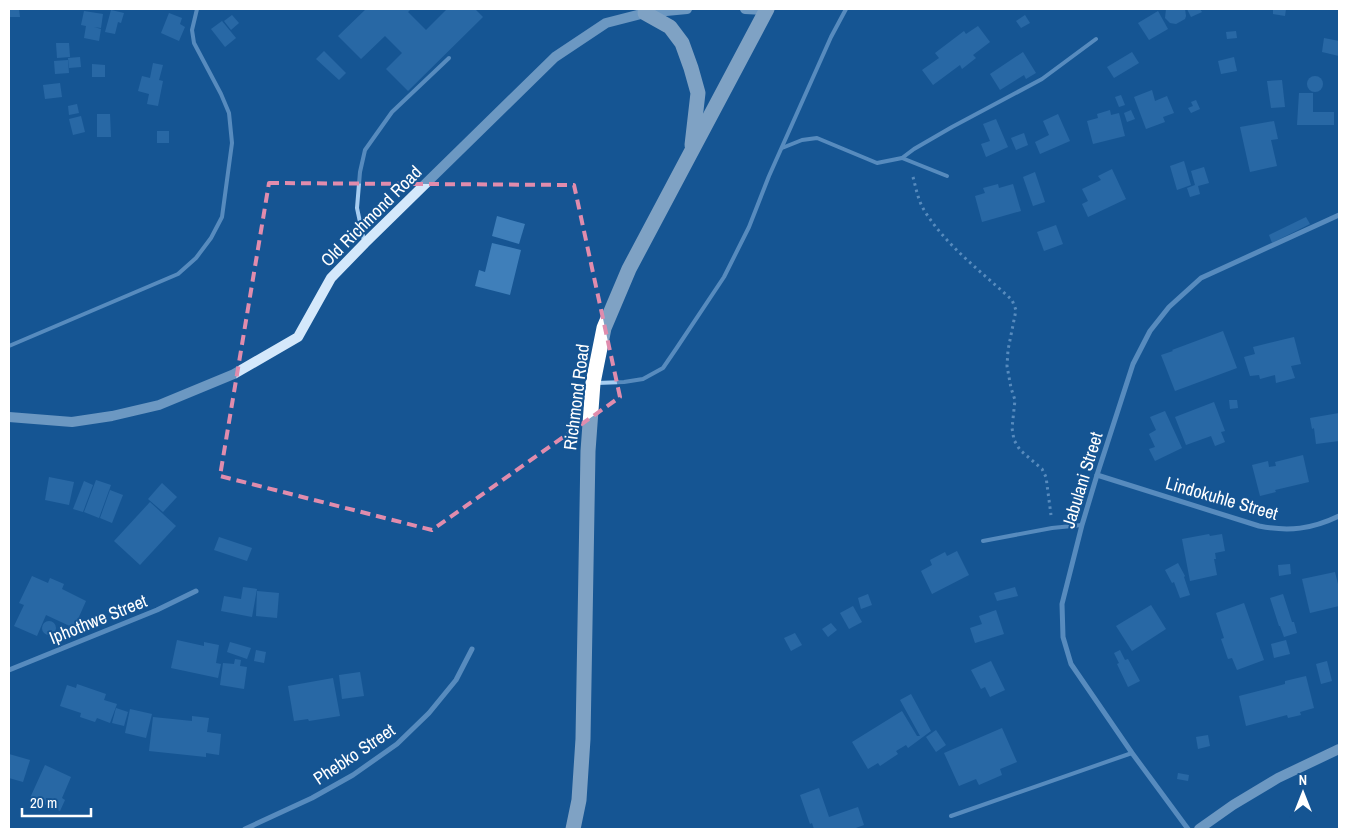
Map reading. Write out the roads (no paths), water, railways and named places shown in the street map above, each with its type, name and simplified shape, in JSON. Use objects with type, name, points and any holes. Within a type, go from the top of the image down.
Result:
[{"type":"highway","name":"Richmond Road","points":[[574,829],[579,800],[583,739],[588,451],[592,383],[604,328],[630,269],[767,9]]},
{"type":"highway","points":[[645,13],[670,28],[682,43],[691,68],[698,93],[691,154]]},
{"type":"street","name":"Old Richmond Road","points":[[9,418],[72,422],[112,416],[159,405],[234,374],[298,337],[331,278],[364,243],[555,57],[606,23],[645,13],[687,9]]},
{"type":"street","points":[[745,9],[767,9]]},
{"type":"street","name":"Jabulani Street","points":[[1188,829],[1071,664],[1064,637],[1062,604],[1082,525],[1133,364],[1150,331],[1169,306],[1201,278],[1339,215]]},
{"type":"street","name":"Lindokuhle Street","points":[[1098,475],[1259,526],[1275,529],[1311,527],[1339,516]]},
{"type":"street","name":"Iphothwe Street","points":[[9,670],[157,610],[196,591]]},
{"type":"street","name":"Phebko Street","points":[[245,829],[312,798],[353,775],[397,744],[429,713],[456,680],[472,649]]},
{"type":"street","points":[[1199,829],[1233,805],[1278,778],[1339,749]]},
{"type":"lane","points":[[9,346],[178,274],[196,258],[211,238],[222,217],[232,143],[229,113],[194,43],[192,30],[197,9]]},
{"type":"lane","points":[[592,383],[624,382],[643,379],[663,368],[724,277],[749,227],[763,189],[831,37],[846,9]]},
{"type":"lane","points":[[782,148],[802,140],[817,138],[877,163],[902,158],[952,127],[1042,79],[1096,39]]},
{"type":"lane","points":[[364,243],[357,208],[360,172],[365,150],[392,112],[449,58]]},
{"type":"lane","points":[[902,158],[947,176]]},
{"type":"lane","points":[[983,541],[1052,528],[1082,525]]},
{"type":"lane","points":[[951,816],[1132,752]]}]
